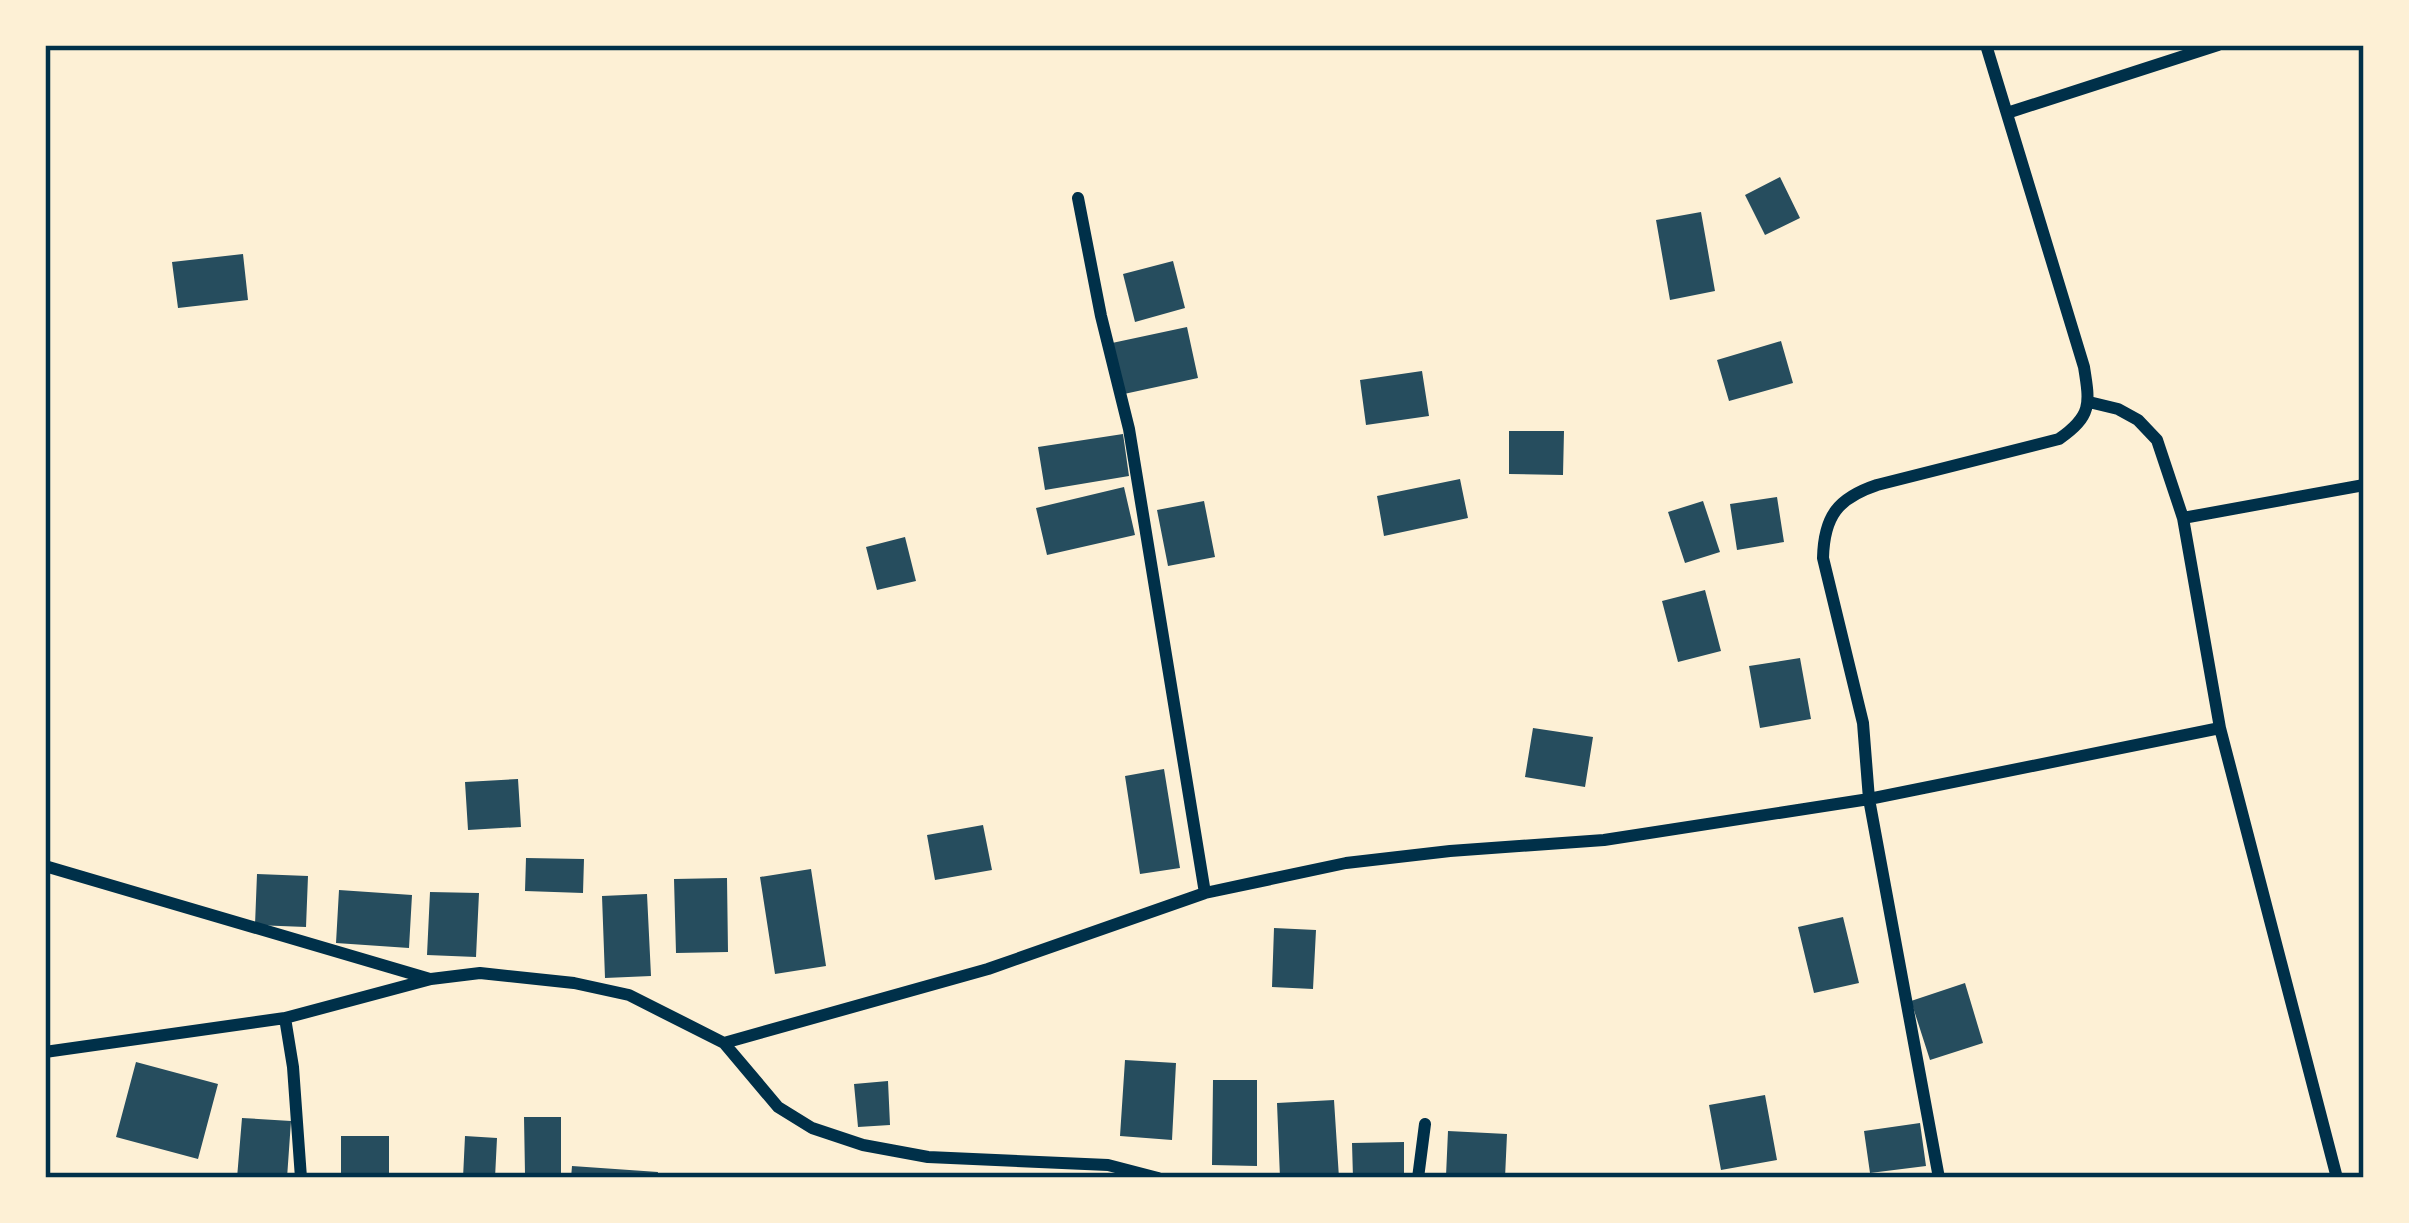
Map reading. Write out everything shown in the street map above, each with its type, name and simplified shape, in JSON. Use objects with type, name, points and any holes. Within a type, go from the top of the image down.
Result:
[{"type":"street","points":[[1940,1178],[1869,799],[1863,723],[1823,558],[1824,533],[1834,512],[1852,493],[2059,439],[2081,424],[2089,402],[2084,367],[1986,45]]},
{"type":"street","points":[[2007,113],[2218,45]]},
{"type":"street","points":[[1078,198],[1129,429],[1205,893]]},
{"type":"street","points":[[2089,402],[2138,420],[2157,440],[2183,518],[2220,728],[2337,1178]]},
{"type":"street","points":[[2183,518],[2364,485]]},
{"type":"street","points":[[724,1043],[988,969],[1205,893],[1346,863],[1604,840],[1869,799],[2220,728]]},
{"type":"street","points":[[45,866],[431,979]]},
{"type":"street","points":[[45,1052],[285,1018],[431,979],[480,974],[574,983],[629,995],[724,1043],[778,1107],[812,1128],[862,1145],[928,1157],[1158,1178]]},
{"type":"street","points":[[285,1018],[301,1178]]},
{"type":"street","points":[[1418,1178],[1425,1124]]},
{"type":"building","points":[[1780,177],[1800,218],[1765,235],[1745,195]]},
{"type":"building","points":[[1701,212],[1715,291],[1670,300],[1656,220]]},
{"type":"building","points":[[243,254],[248,300],[178,308],[172,262]]},
{"type":"building","points":[[1173,261],[1185,308],[1135,322],[1123,274]]},
{"type":"building","points":[[1187,327],[1198,378],[1124,394],[1112,343]]},
{"type":"building","points":[[1781,341],[1793,383],[1729,401],[1717,360]]},
{"type":"building","points":[[1422,371],[1429,416],[1366,425],[1360,380]]},
{"type":"building","points":[[1509,431],[1564,431],[1563,475],[1509,474]]},
{"type":"building","points":[[1123,434],[1129,476],[1045,490],[1038,447]]},
{"type":"building","points":[[1460,479],[1468,518],[1384,536],[1377,496]]},
{"type":"building","points":[[1124,487],[1135,535],[1047,555],[1036,508]]},
{"type":"building","points":[[1777,497],[1784,542],[1737,550],[1730,504]]},
{"type":"building","points":[[1204,501],[1215,557],[1168,566],[1157,510]]},
{"type":"building","points":[[1703,501],[1720,552],[1685,563],[1668,512]]},
{"type":"building","points":[[905,537],[916,581],[877,590],[866,547]]},
{"type":"building","points":[[1705,590],[1721,651],[1678,662],[1662,601]]},
{"type":"building","points":[[1800,658],[1811,719],[1760,728],[1749,666]]},
{"type":"building","points":[[1533,728],[1593,737],[1585,787],[1525,777]]},
{"type":"building","points":[[1164,769],[1180,868],[1140,874],[1125,776]]},
{"type":"building","points":[[518,779],[521,827],[468,830],[465,782]]},
{"type":"building","points":[[983,825],[992,870],[935,880],[927,835]]},
{"type":"building","points":[[526,858],[584,859],[583,893],[525,891]]},
{"type":"building","points":[[811,869],[826,966],[775,974],[760,877]]},
{"type":"building","points":[[257,874],[308,876],[306,927],[255,925]]},
{"type":"building","points":[[727,878],[728,952],[676,953],[674,879]]},
{"type":"building","points":[[339,890],[412,895],[409,948],[336,943]]},
{"type":"building","points":[[430,892],[479,893],[476,957],[427,955]]},
{"type":"building","points":[[647,894],[651,976],[605,978],[602,896]]},
{"type":"building","points":[[1843,917],[1859,983],[1814,993],[1798,927]]},
{"type":"building","points":[[1274,928],[1316,930],[1313,989],[1272,987]]},
{"type":"building","points":[[1965,983],[1983,1043],[1930,1060],[1911,1001]]},
{"type":"building","points":[[1125,1060],[1176,1063],[1172,1140],[1120,1136]]},
{"type":"building","points":[[136,1062],[218,1084],[198,1159],[116,1137]]},
{"type":"building","points":[[1213,1080],[1257,1080],[1257,1166],[1212,1165]]},
{"type":"building","points":[[888,1081],[890,1125],[858,1127],[854,1084]]},
{"type":"building","points":[[1765,1095],[1777,1160],[1721,1170],[1709,1105]]},
{"type":"building","points":[[1334,1100],[1339,1178],[1280,1178],[1277,1103]]},
{"type":"building","points":[[524,1117],[561,1117],[561,1174],[525,1174]]},
{"type":"building","points":[[242,1118],[291,1121],[287,1178],[237,1178]]},
{"type":"building","points":[[1920,1123],[1926,1166],[1870,1173],[1864,1131]]},
{"type":"building","points":[[1448,1131],[1507,1134],[1505,1178],[1446,1176]]},
{"type":"building","points":[[341,1136],[389,1136],[389,1178],[341,1178]]},
{"type":"building","points":[[465,1136],[497,1138],[495,1178],[463,1178]]},
{"type":"building","points":[[1404,1142],[1404,1178],[1353,1178],[1352,1143]]},
{"type":"building","points":[[572,1166],[658,1172],[657,1178],[571,1178]]}]
